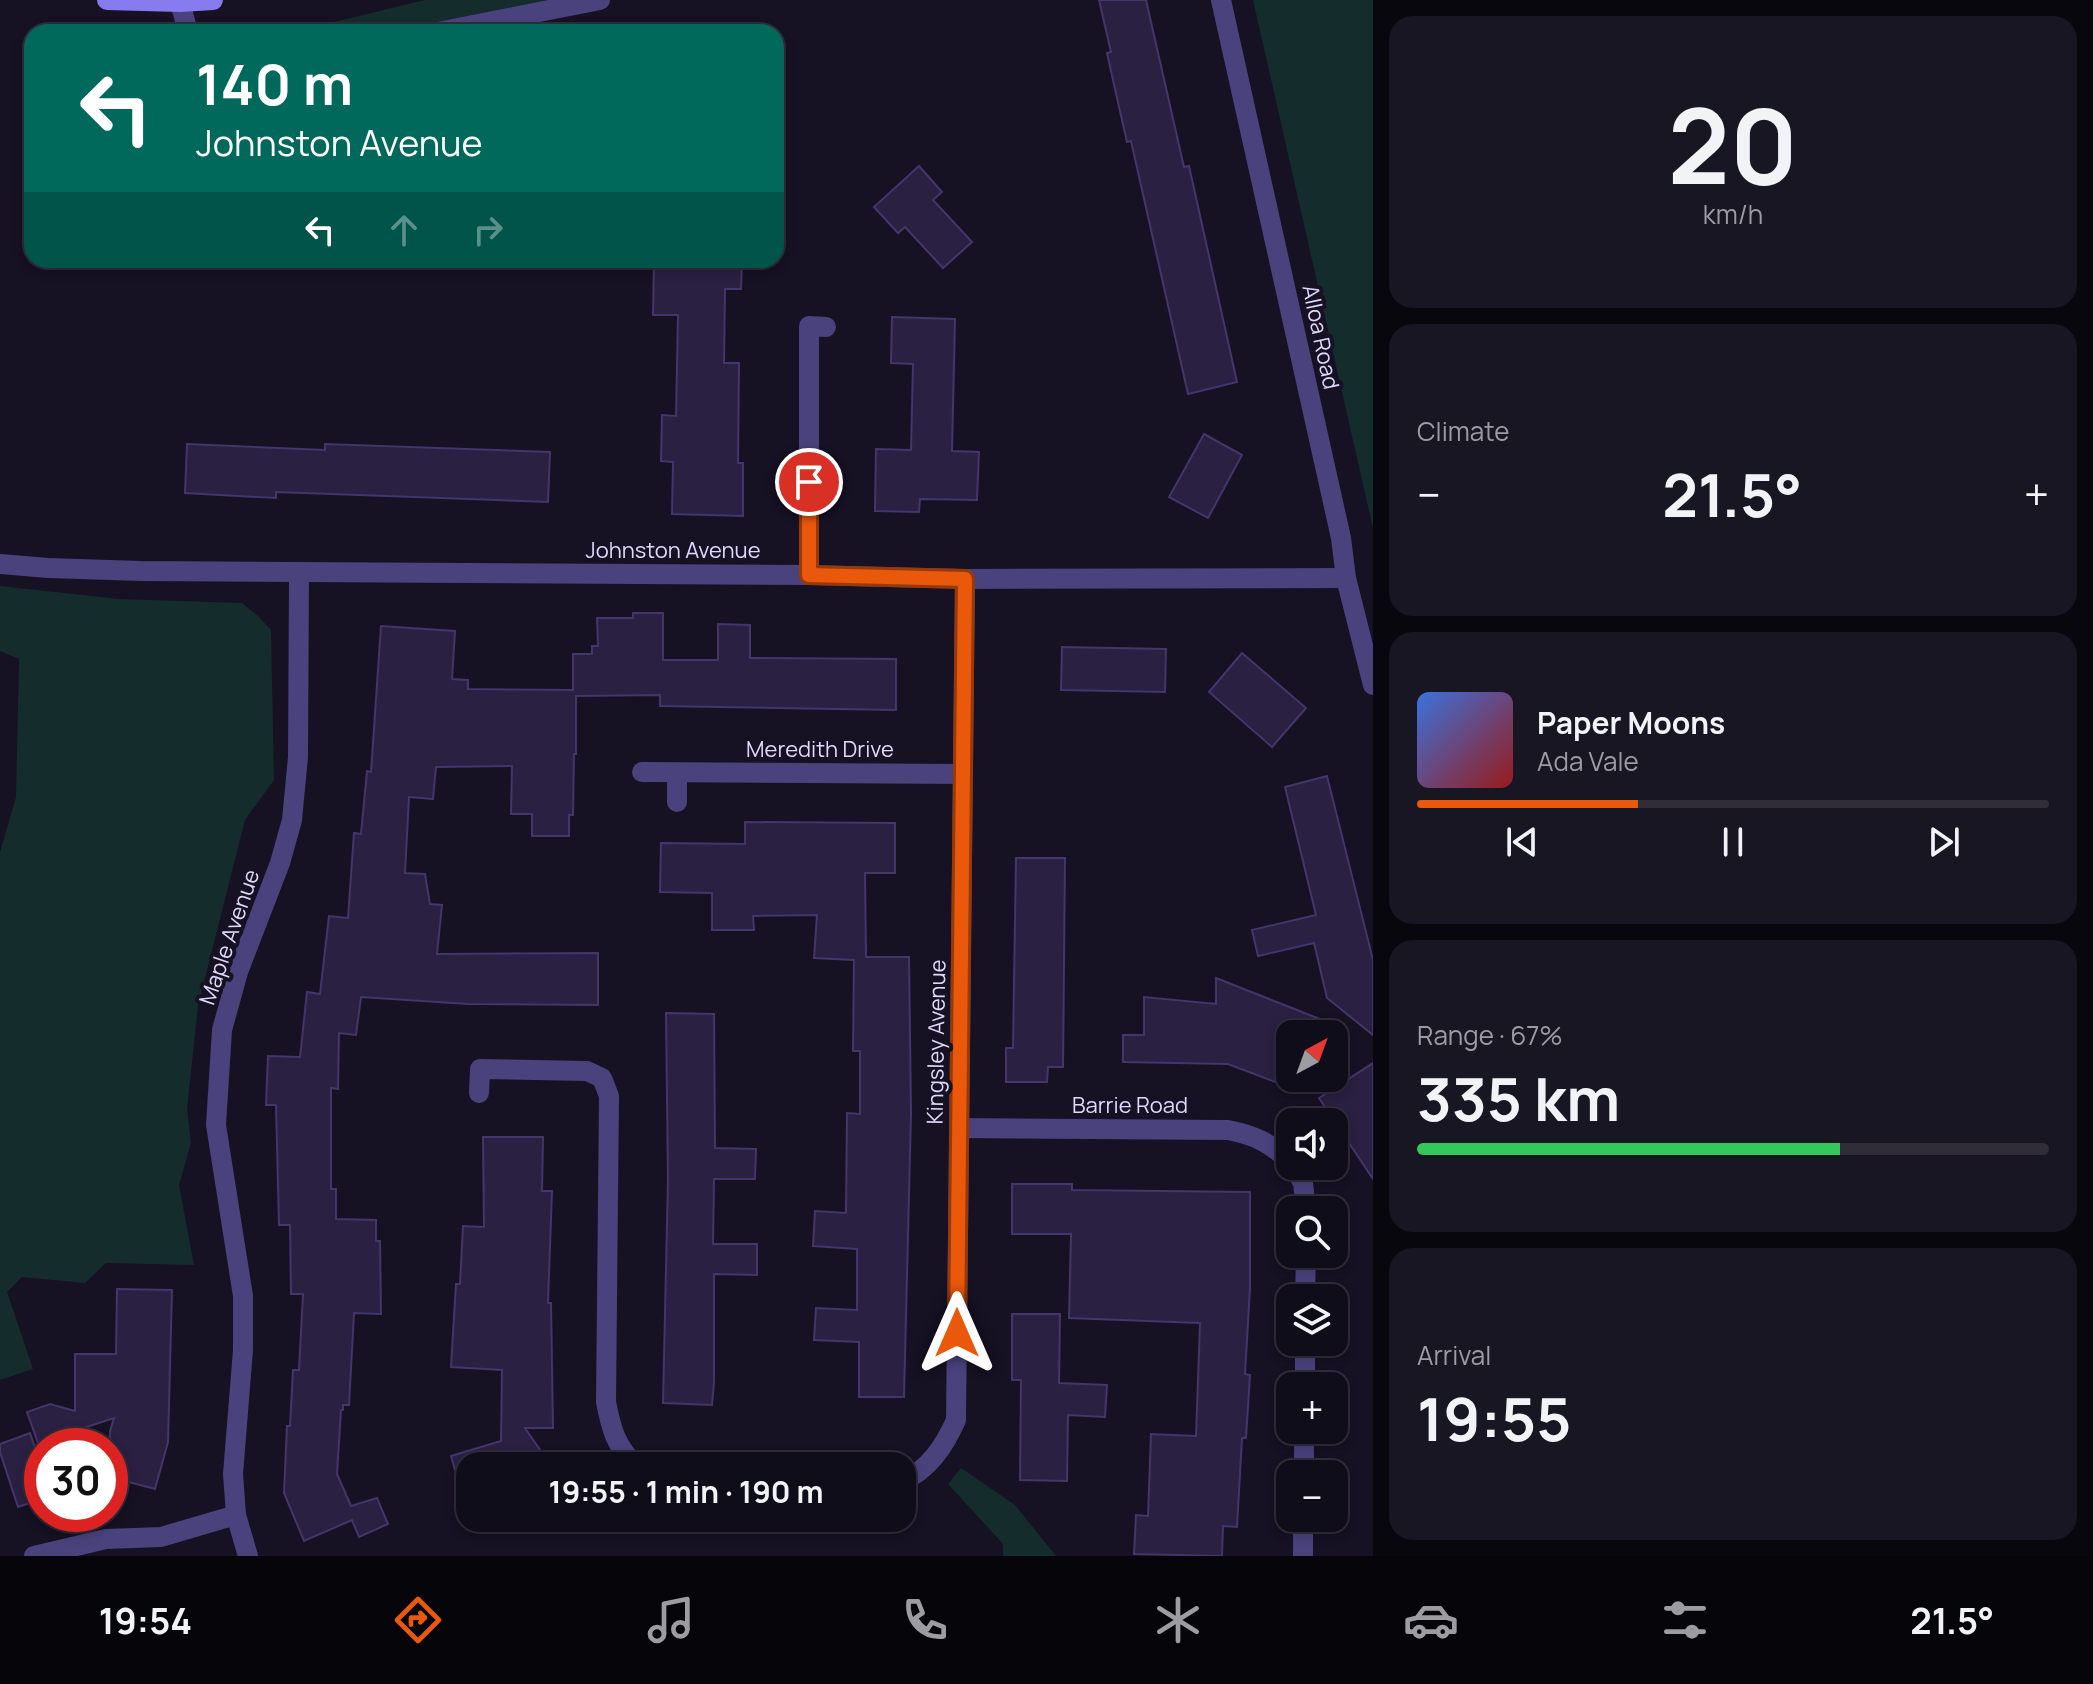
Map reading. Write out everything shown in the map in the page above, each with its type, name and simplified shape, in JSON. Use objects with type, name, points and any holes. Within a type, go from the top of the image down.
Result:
[{"type":"main road","points":[[107,0],[213,0]]},
{"type":"street","points":[[478,24],[600,0]]},
{"type":"street","name":"Alloa Road","points":[[1221,0],[1341,538],[1346,578],[1373,685]]},
{"type":"street","points":[[180,2],[186,24]]},
{"type":"street","points":[[809,575],[809,326],[826,327]]},
{"type":"street","name":"Johnston Avenue","points":[[0,564],[125,570],[965,579],[1346,578]]},
{"type":"street","name":"Maple Avenue","points":[[248,1556],[236,1515],[233,1474],[243,1350],[243,1296],[216,1125],[222,1030],[238,972],[280,863],[292,820],[298,757],[299,572]]},
{"type":"street","name":"Kingsley Avenue","points":[[916,1474],[933,1460],[948,1440],[956,1420],[965,579]]},
{"type":"street","name":"Meredith Drive","points":[[642,772],[962,774]]},
{"type":"street","points":[[677,773],[677,802]]},
{"type":"street","points":[[479,1093],[480,1069],[587,1071],[602,1078],[609,1096],[606,1402],[612,1433],[622,1452]]},
{"type":"street","name":"Barrie Road","points":[[959,1128],[1228,1130],[1249,1134],[1276,1149]]},
{"type":"street","points":[[34,1556],[106,1539],[161,1537],[236,1515]]},
{"type":"street","points":[[1303,1532],[1303,1556]]},
{"type":"green space","points":[[425,0],[551,0],[432,24],[326,24]]},
{"type":"green space","points":[[1253,0],[1373,0],[1373,524],[1372,524]]},
{"type":"green space","points":[[0,586],[119,599],[242,603],[271,630],[274,780],[245,820],[198,1006],[187,1109],[191,1143],[179,1185],[194,1265],[106,1263],[85,1283],[22,1277],[7,1292],[33,1369],[0,1380],[0,852],[16,797],[19,659],[0,651]]},
{"type":"green space","points":[[961,1468],[1015,1505],[1056,1556],[1003,1556],[1003,1544],[948,1484]]},
{"type":"building","points":[[1099,0],[1146,0],[1184,167],[1189,166],[1237,382],[1188,394],[1131,141],[1127,142],[1117,98],[1107,53],[1111,52]]},
{"type":"building","points":[[919,166],[942,192],[933,200],[972,242],[943,268],[905,227],[898,233],[874,207]]},
{"type":"building","points":[[654,268],[742,268],[741,289],[725,289],[724,363],[739,363],[738,463],[743,463],[743,516],[672,514],[673,462],[661,461],[662,415],[676,416],[678,315],[653,315]]},
{"type":"building","points":[[892,317],[955,319],[952,451],[979,452],[977,500],[920,499],[919,512],[875,511],[876,449],[911,450],[913,364],[891,363]]},
{"type":"building","points":[[1204,434],[1242,455],[1208,518],[1169,497]]},
{"type":"building","points":[[187,444],[325,450],[325,444],[550,452],[548,502],[276,492],[276,498],[185,493]]},
{"type":"building","points":[[633,613],[663,613],[663,660],[718,660],[718,624],[750,625],[750,658],[896,659],[896,710],[660,706],[660,695],[576,696],[573,815],[569,815],[569,836],[532,836],[532,814],[511,814],[512,766],[436,767],[433,799],[409,797],[405,873],[425,874],[430,904],[442,905],[437,954],[598,953],[598,1005],[468,1004],[361,997],[356,1035],[339,1033],[338,1089],[331,1088],[331,1189],[336,1189],[336,1219],[376,1220],[376,1241],[380,1241],[381,1314],[354,1313],[349,1405],[343,1405],[341,1410],[337,1474],[351,1506],[377,1498],[388,1524],[359,1537],[352,1520],[304,1541],[284,1493],[287,1426],[290,1426],[293,1370],[299,1370],[303,1294],[291,1294],[290,1225],[279,1225],[276,1105],[266,1105],[268,1056],[300,1057],[307,992],[320,994],[329,916],[348,918],[354,833],[361,834],[367,771],[371,772],[381,626],[455,631],[452,679],[468,680],[468,689],[573,690],[573,654],[592,654],[592,646],[598,646],[597,618],[633,618]]},
{"type":"building","points":[[1062,647],[1166,649],[1165,692],[1061,690]]},
{"type":"building","points":[[1242,653],[1306,708],[1272,747],[1209,692]]},
{"type":"building","points":[[1327,776],[1373,960],[1373,1035],[1327,998],[1314,943],[1258,956],[1252,930],[1316,915],[1285,787]]},
{"type":"building","points":[[745,822],[895,823],[895,873],[865,873],[866,957],[909,957],[911,1113],[904,1397],[859,1397],[859,1342],[814,1340],[816,1308],[857,1310],[857,1249],[813,1246],[815,1211],[846,1213],[847,1113],[860,1114],[860,1051],[853,1051],[854,960],[814,958],[817,915],[753,916],[754,930],[712,930],[712,893],[660,892],[661,843],[745,844]]},
{"type":"building","points":[[1016,858],[1065,858],[1063,1067],[1048,1067],[1047,1082],[1006,1082],[1006,1048],[1013,1048]]},
{"type":"building","points":[[1216,978],[1322,1020],[1276,1020],[1276,1082],[1228,1064],[1123,1062],[1123,1035],[1144,1035],[1144,997],[1216,1004]]},
{"type":"building","points":[[666,1013],[714,1014],[715,1148],[756,1149],[755,1179],[714,1179],[713,1244],[757,1244],[757,1275],[714,1274],[712,1405],[663,1403],[668,1179]]},
{"type":"building","points":[[1373,1063],[1373,1179],[1348,1142],[1348,1108],[1326,1108],[1319,1098],[1328,1092],[1348,1092],[1348,1079]]},
{"type":"building","points":[[483,1137],[543,1137],[542,1191],[552,1191],[548,1303],[551,1303],[553,1428],[525,1428],[541,1452],[464,1452],[501,1441],[502,1370],[451,1367],[463,1226],[484,1227]]},
{"type":"building","points":[[1012,1184],[1072,1184],[1072,1190],[1250,1192],[1250,1288],[1245,1374],[1250,1375],[1246,1438],[1242,1438],[1237,1527],[1223,1526],[1222,1556],[1134,1554],[1136,1515],[1148,1516],[1151,1434],[1196,1436],[1200,1323],[1069,1318],[1071,1234],[1012,1234]]},
{"type":"building","points":[[117,1289],[172,1290],[168,1442],[155,1489],[128,1482],[128,1428],[111,1428],[114,1418],[84,1428],[33,1428],[27,1412],[50,1404],[75,1411],[75,1354],[116,1354]]},
{"type":"building","points":[[1012,1314],[1060,1314],[1059,1383],[1107,1385],[1105,1417],[1068,1415],[1067,1481],[1020,1480],[1021,1380],[1012,1380]]},
{"type":"building","points":[[24,1435],[24,1505],[18,1507],[0,1444]]},
{"type":"building","points":[[456,1454],[456,1473],[451,1456]]},
{"type":"route","points":[[809,482],[809,575],[965,579],[957,1333]]}]
